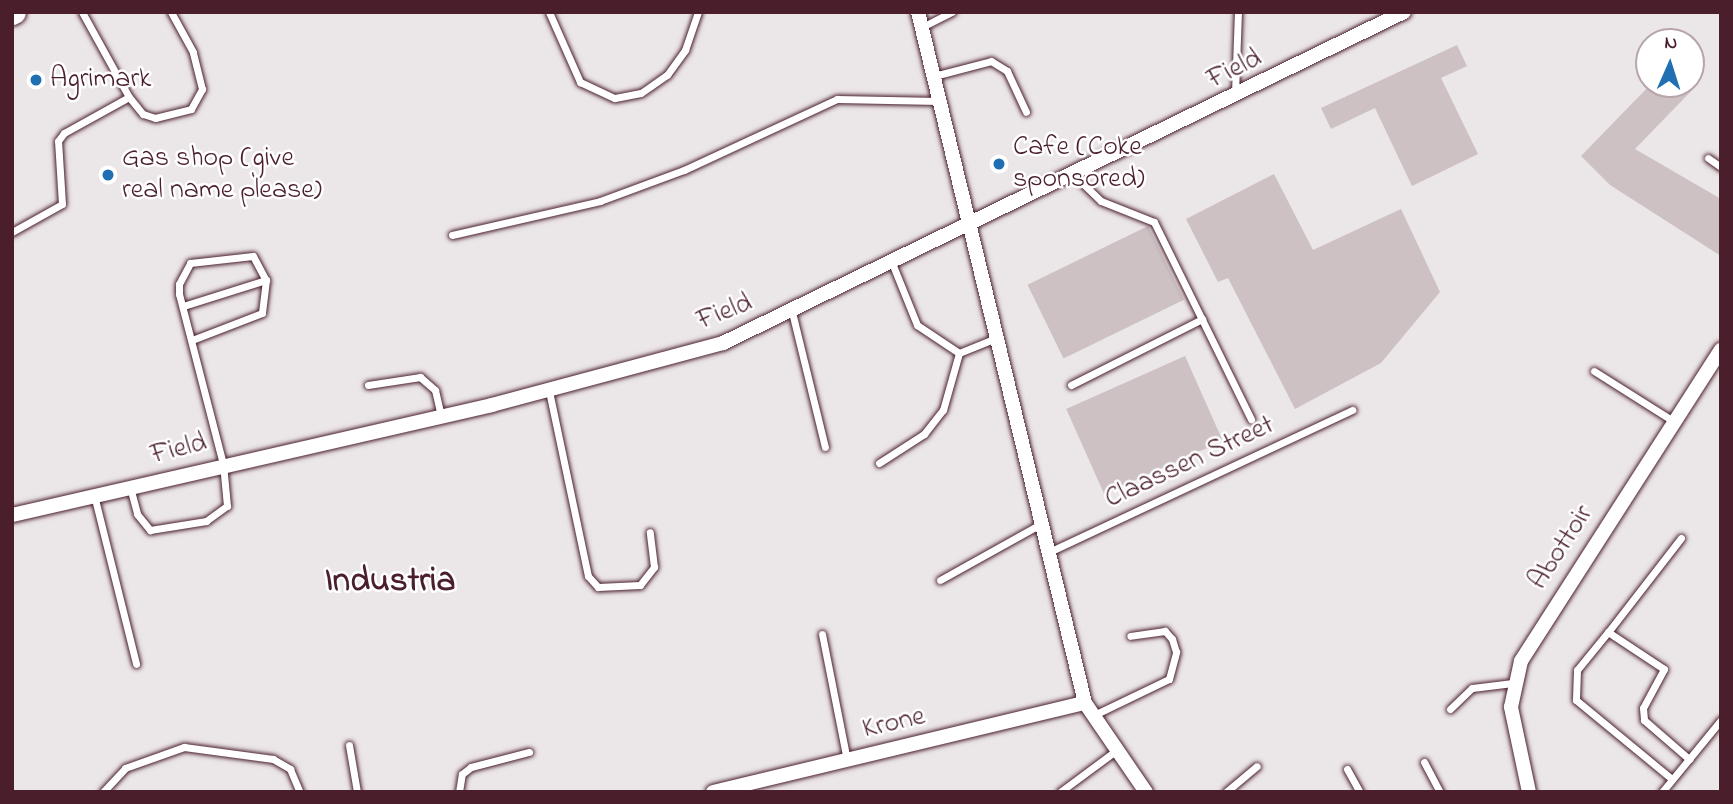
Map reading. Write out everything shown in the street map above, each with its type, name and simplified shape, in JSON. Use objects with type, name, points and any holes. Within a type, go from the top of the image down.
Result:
[{"type":"street","name":"Field","points":[[12,515],[223,464],[442,417],[549,391],[723,343],[1235,97],[1404,12]]},
{"type":"street","points":[[920,19],[994,339],[1085,703],[1114,752],[1146,792]]},
{"type":"street","name":"Abottoir","points":[[1529,792],[1513,734],[1513,683],[1534,636],[1721,349]]},
{"type":"street","name":"Krone","points":[[713,792],[1085,703]]},
{"type":"lane","points":[[82,12],[129,97],[143,114],[155,118],[178,117],[199,102],[201,73],[171,12]]},
{"type":"lane","points":[[549,12],[580,82],[615,98],[641,93],[667,75],[685,50],[698,12]]},
{"type":"lane","points":[[920,19],[952,12]]},
{"type":"lane","points":[[1235,97],[1238,12]]},
{"type":"lane","points":[[933,76],[991,61],[1007,71],[1026,112]]},
{"type":"lane","points":[[12,232],[62,204],[58,141],[64,133],[129,97]]},
{"type":"lane","points":[[452,235],[600,201],[684,170],[837,99],[939,101]]},
{"type":"lane","points":[[1708,158],[1721,166]]},
{"type":"lane","points":[[1074,175],[1101,201],[1154,222],[1251,419]]},
{"type":"lane","points":[[130,487],[137,514],[150,530],[205,521],[220,515],[229,498],[223,464],[183,306],[179,284],[190,263],[253,256],[266,280],[262,313],[192,340]]},
{"type":"lane","points":[[892,263],[917,325],[959,353]]},
{"type":"lane","points":[[183,306],[266,280]]},
{"type":"lane","points":[[792,312],[825,447]]},
{"type":"lane","points":[[1072,385],[1202,319]]},
{"type":"lane","points":[[959,353],[994,339]]},
{"type":"lane","points":[[879,463],[924,434],[943,410],[959,353]]},
{"type":"lane","points":[[1594,371],[1673,421]]},
{"type":"lane","points":[[368,385],[420,377],[435,390],[442,417]]},
{"type":"lane","points":[[549,391],[587,576],[598,587],[640,584],[654,567],[650,532]]},
{"type":"lane","name":"Claassen Street","points":[[1046,553],[1352,410]]},
{"type":"lane","points":[[94,495],[136,664]]},
{"type":"lane","points":[[940,580],[1039,525]]},
{"type":"lane","points":[[1672,779],[1576,700],[1573,679],[1681,538]]},
{"type":"lane","points":[[1093,716],[1169,679],[1176,652],[1172,639],[1165,631],[1130,636]]},
{"type":"lane","points":[[1608,632],[1664,669],[1643,708],[1644,720],[1689,759]]},
{"type":"lane","points":[[822,634],[847,760]]},
{"type":"lane","points":[[1450,709],[1472,688],[1513,683]]},
{"type":"lane","points":[[1662,792],[1721,720]]},
{"type":"lane","points":[[349,745],[357,792]]},
{"type":"lane","points":[[103,792],[125,768],[184,747],[273,759],[289,769],[300,792]]},
{"type":"lane","points":[[459,792],[462,774],[471,767],[529,752]]},
{"type":"lane","points":[[1060,792],[1114,752]]},
{"type":"lane","points":[[1424,762],[1440,792]]},
{"type":"lane","points":[[1226,792],[1257,766]]},
{"type":"lane","points":[[1347,769],[1360,792]]},
{"type":"shaded area","points":[[12,12],[1721,12],[1721,792],[12,792]]},
{"type":"building","points":[[1457,45],[1467,66],[1441,78],[1478,154],[1412,186],[1375,108],[1331,129],[1321,108]]},
{"type":"building","points":[[1637,98],[1684,98],[1635,149],[1721,199],[1721,256],[1610,185],[1581,156]]},
{"type":"building","points":[[1274,174],[1313,250],[1401,209],[1440,292],[1381,363],[1295,409],[1228,278],[1218,282],[1186,219]]},
{"type":"building","points":[[1148,226],[1184,300],[1064,358],[1028,285]]},
{"type":"building","points":[[1185,356],[1223,441],[1104,494],[1066,409]]},
{"type":"place","name":"Agrimark","points":[[36,80]]},
{"type":"place","name":"Cafe (Coke sponsored)","points":[[999,164]]},
{"type":"place","name":"Gas shop (give real name please)","points":[[108,175]]},
{"type":"district","name":"Industria","points":[[390,582]]}]
